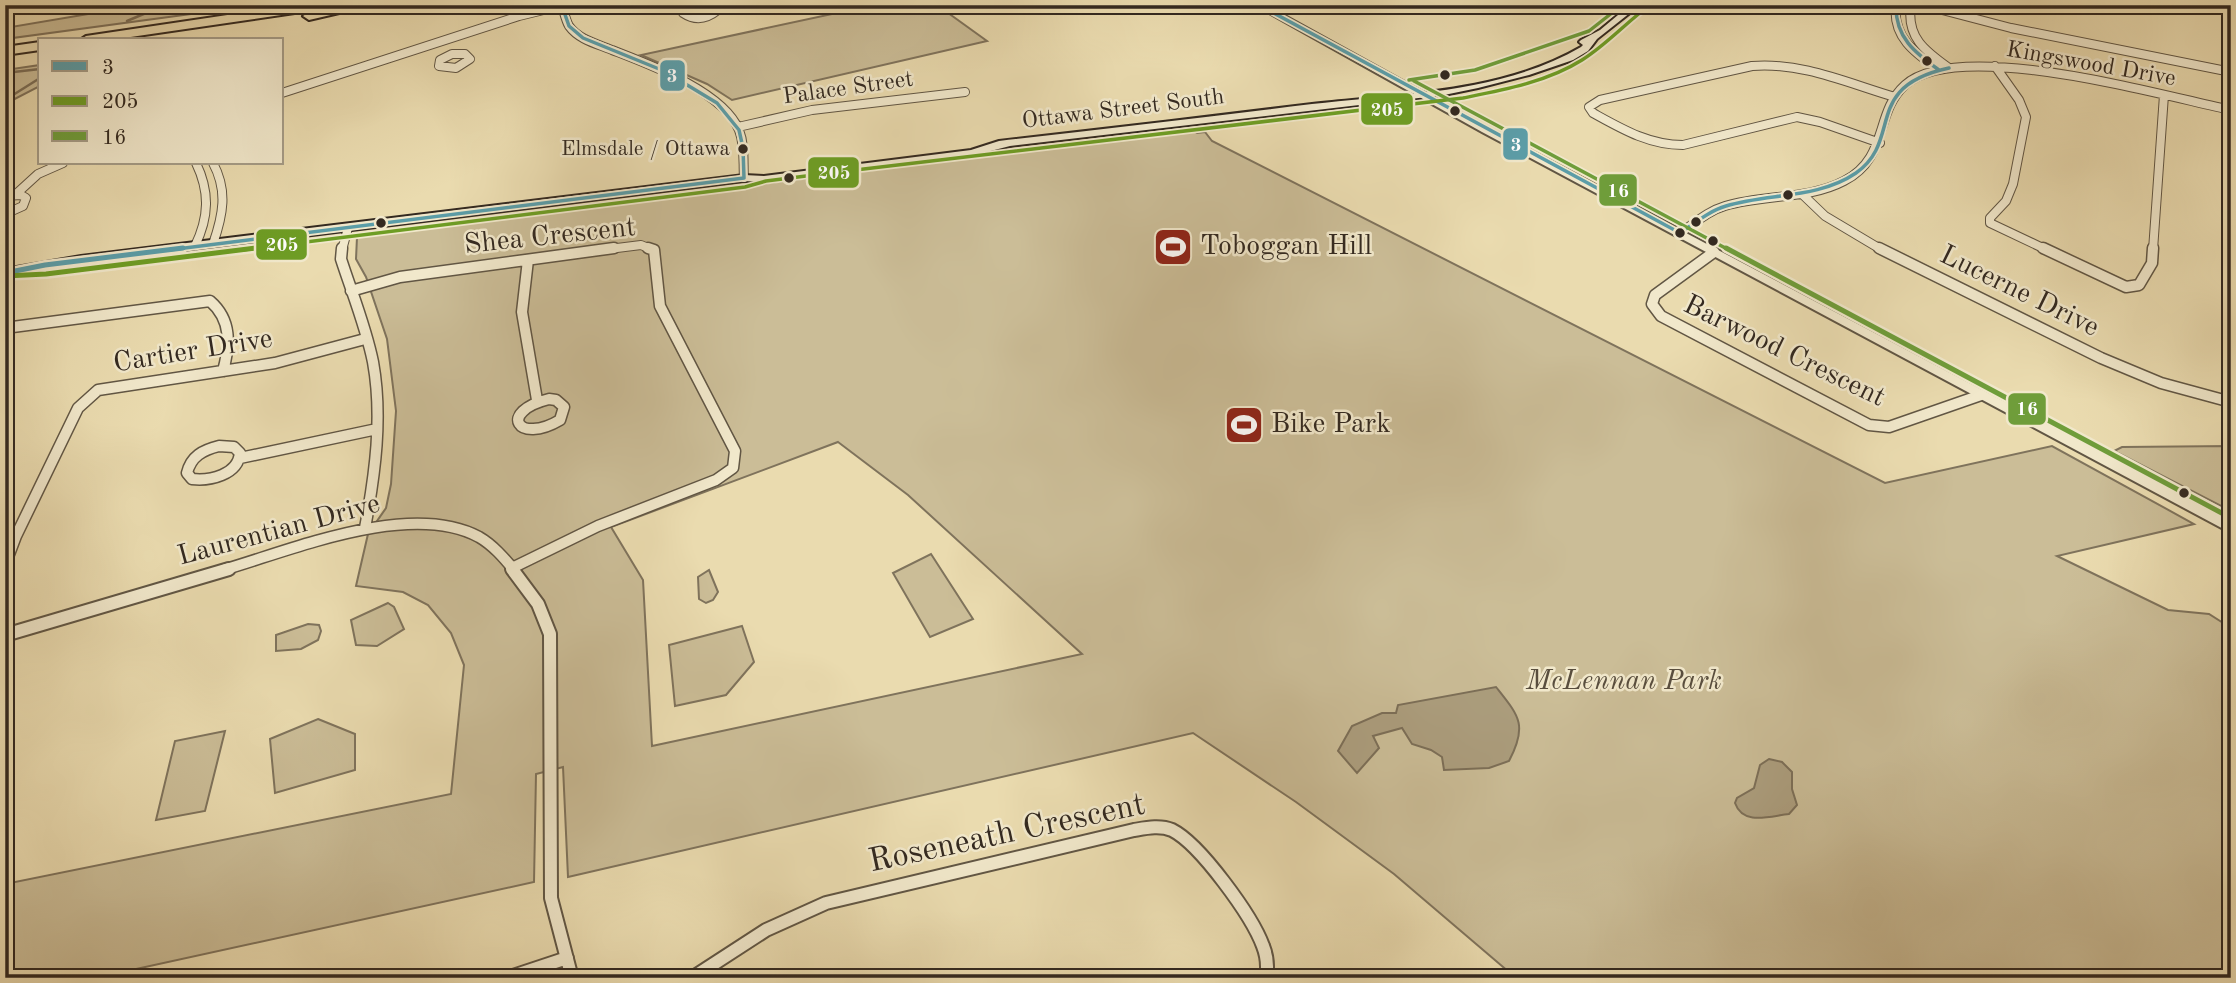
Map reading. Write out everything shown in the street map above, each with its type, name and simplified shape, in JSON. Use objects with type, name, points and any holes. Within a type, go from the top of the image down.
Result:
[{"type":"highway","points":[[99,38],[322,5]]},
{"type":"highway","points":[[164,38],[368,5]]},
{"type":"highway","points":[[5,51],[38,46]]},
{"type":"highway","points":[[5,60],[38,55]]},
{"type":"main road","name":"Ottawa Street South","points":[[45,265],[744,178],[764,179],[971,153],[1006,144],[1245,115],[1514,77],[1590,47],[1592,40],[1636,5]]},
{"type":"main road","points":[[5,267],[45,265]]},
{"type":"main road","points":[[5,273],[45,265]]},
{"type":"street","points":[[5,6],[13,5]]},
{"type":"street","points":[[284,92],[519,16],[563,5],[569,26],[581,37],[709,96],[730,114],[742,139],[744,178]]},
{"type":"street","points":[[690,5],[683,13],[695,19],[712,15],[718,10],[715,5]]},
{"type":"street","points":[[1259,5],[1415,92],[2231,528]]},
{"type":"street","points":[[1896,5],[1896,32],[1909,47],[1939,70]]},
{"type":"street","points":[[1910,5],[1910,32],[1922,47],[1949,68]]},
{"type":"street","points":[[1923,5],[2011,28],[2231,72]]},
{"type":"street","points":[[1894,20],[1908,22]]},
{"type":"street","points":[[440,42],[452,54]]},
{"type":"street","points":[[1909,47],[1922,47]]},
{"type":"street","points":[[1679,233],[1725,206],[1827,188],[1857,173],[1868,164],[1880,143],[1895,97],[1800,67],[1776,64],[1752,66],[1600,100],[1589,107],[1593,113],[1648,141],[1664,145],[1683,145],[1797,117],[1820,122],[1880,143]]},
{"type":"street","points":[[1995,66],[2019,100],[2026,117],[2013,184],[2006,201],[1990,218],[1990,223],[2126,287],[2139,285],[2152,262],[2164,95]]},
{"type":"street","name":"Kingswood Drive","points":[[1895,97],[1906,83],[1939,70],[1995,66],[2052,72],[2231,110]]},
{"type":"street","name":"Palace Street","points":[[738,127],[812,110],[965,92]]},
{"type":"street","points":[[15,195],[38,174],[61,164]]},
{"type":"street","points":[[195,246],[209,209],[204,177],[197,164]]},
{"type":"street","points":[[213,164],[223,184],[225,201],[221,225],[213,244]]},
{"type":"street","name":"Lucerne Drive","points":[[1802,194],[1825,216],[1863,240],[2101,358],[2161,383],[2231,402]]},
{"type":"street","points":[[5,196],[25,197],[26,202],[18,209],[5,214]]},
{"type":"street","points":[[348,228],[341,259],[366,339],[376,386],[374,473],[365,528]]},
{"type":"street","name":"Shea Crescent","points":[[351,291],[400,277],[627,246],[641,245],[653,250],[660,306],[736,457],[733,468],[727,475],[598,526],[512,568]]},
{"type":"street","name":"Barwood Crescent","points":[[1714,252],[1655,295],[1651,304],[1661,316],[1862,422],[1878,427],[1889,427],[1981,395]]},
{"type":"street","points":[[528,260],[522,312],[537,400]]},
{"type":"street","points":[[5,328],[210,302],[220,312],[229,334],[223,371]]},
{"type":"street","name":"Cartier Drive","points":[[5,565],[11,537],[78,408],[98,390],[304,357],[366,339]]},
{"type":"street","points":[[549,399],[562,403],[562,417],[544,429],[535,431],[520,428],[517,416],[520,410],[537,400],[549,399]]},
{"type":"street","points":[[240,458],[240,453],[234,447],[211,448],[192,460],[187,473],[192,479],[209,480],[232,469],[240,458],[377,429]]},
{"type":"street","name":"Laurentian Drive","points":[[5,635],[365,528],[425,524],[476,536],[512,568],[537,599],[547,618],[550,634],[551,898],[572,978]]},
{"type":"street","name":"Roseneath Crescent","points":[[692,978],[766,930],[826,903],[1134,830],[1157,827],[1170,829],[1194,846],[1255,929],[1266,957],[1266,978]]},
{"type":"street","points":[[507,978],[567,958]]},
{"type":"green space","points":[[123,5],[257,5],[5,39],[5,28],[100,12]]},
{"type":"green space","points":[[874,5],[937,5],[987,41],[732,100],[707,84],[641,55]]},
{"type":"green space","points":[[38,65],[38,87],[5,104],[5,70]]},
{"type":"green space","name":"McLennan Park","points":[[1192,130],[1197,133],[1205,132],[1212,141],[1885,483],[2052,446],[2194,524],[2057,556],[2168,610],[2209,614],[2231,628],[2231,978],[1516,978],[1394,874],[1296,802],[1193,733],[568,877],[563,767],[536,774],[534,882],[95,978],[5,978],[5,884],[451,794],[464,665],[451,633],[428,605],[403,592],[356,586],[368,534],[386,508],[391,484],[396,411],[387,339],[366,277],[356,259],[357,237],[361,234]],"holes":[[[838,442],[908,495],[1082,654],[652,746],[643,580],[611,527]]]},
{"type":"green space","points":[[2231,446],[2231,511],[2114,451],[2122,447]]},
{"type":"green space","points":[[931,554],[973,619],[930,637],[893,573]]},
{"type":"green space","points":[[709,570],[718,592],[713,600],[706,603],[699,599],[698,577]]},
{"type":"green space","points":[[388,603],[394,607],[404,629],[377,646],[356,645],[351,620]]},
{"type":"green space","points":[[308,624],[319,625],[321,631],[318,640],[301,649],[276,651],[276,635]]},
{"type":"green space","points":[[742,626],[754,662],[726,695],[675,706],[669,645]]},
{"type":"green space","points":[[318,719],[355,734],[355,770],[275,793],[270,739]]},
{"type":"green space","points":[[225,731],[205,811],[156,820],[175,741]]},
{"type":"shaded area","points":[[1496,687],[1518,721],[1518,738],[1509,761],[1489,768],[1444,770],[1442,757],[1412,744],[1402,728],[1373,736],[1379,748],[1357,773],[1338,751],[1352,726],[1382,713],[1396,713],[1398,705]]},
{"type":"shaded area","points":[[1769,759],[1782,762],[1792,772],[1792,789],[1797,805],[1789,814],[1758,818],[1744,815],[1735,803],[1737,798],[1754,788],[1760,765]]},
{"type":"waterway","points":[[127,21],[165,5]]},
{"type":"waterway","points":[[5,73],[38,69]]},
{"type":"waterway","points":[[5,100],[38,79]]},
{"type":"transit line","name":"3","points":[[1259,5],[1680,233]]},
{"type":"transit line","name":"16","points":[[1409,80],[1475,70],[1589,31],[1622,5]]},
{"type":"transit line","name":"3","points":[[1896,5],[1898,27],[1907,44],[1939,70]]},
{"type":"transit line","name":"3","points":[[562,6],[569,26],[583,38],[664,71],[717,103],[739,130],[743,148],[744,178]]},
{"type":"transit line","name":"205","points":[[5,276],[46,274],[745,187],[766,181],[893,165],[1426,104],[1500,90],[1571,66],[1598,49],[1641,12]]},
{"type":"transit line","name":"3","points":[[1680,233],[1720,208],[1825,187],[1856,173],[1873,153],[1899,91],[1918,77],[1949,68]]},
{"type":"transit line","name":"16","points":[[1414,81],[2231,518]]},
{"type":"transit line","name":"3","points":[[5,273],[45,265],[744,178]]},
{"type":"place","name":"Elmsdale / Ottawa","points":[[743,149]]},
{"type":"place","name":"Toboggan Hill","points":[[1173,247]]},
{"type":"place","name":"Bike Park","points":[[1244,425]]}]
